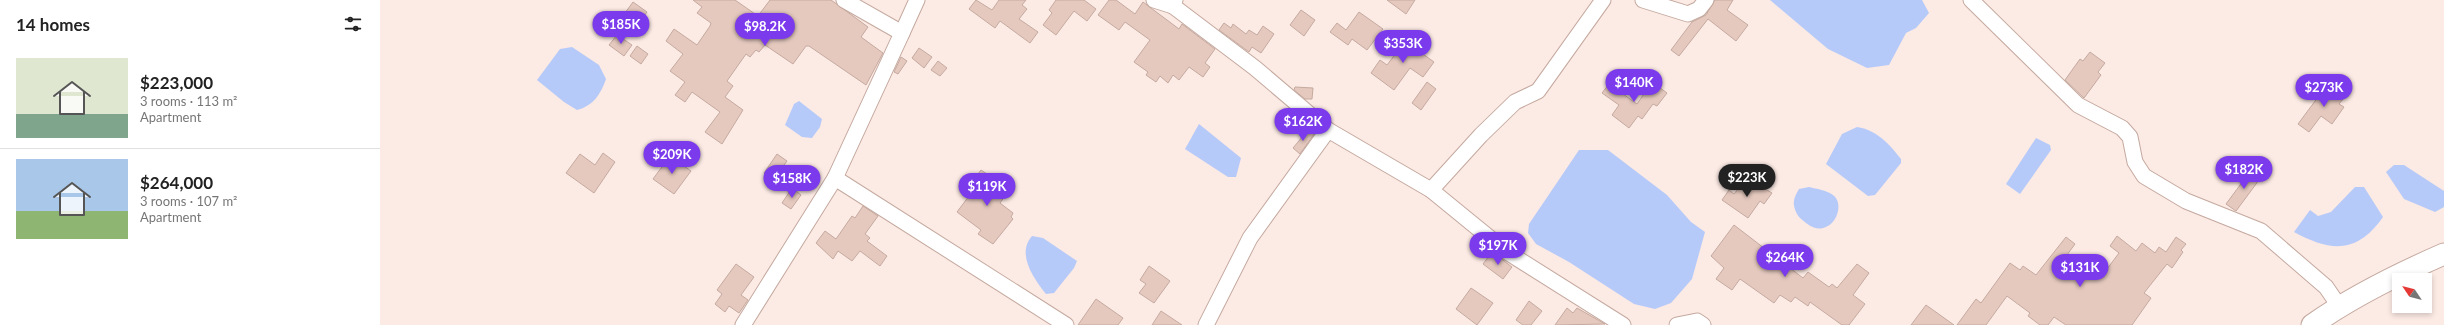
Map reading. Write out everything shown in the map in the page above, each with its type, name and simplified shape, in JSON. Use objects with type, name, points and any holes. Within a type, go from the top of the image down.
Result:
[{"type":"main road","points":[[2312,325],[2339,306],[2403,272],[2444,254]]},
{"type":"street","points":[[844,0],[902,33]]},
{"type":"street","points":[[743,325],[836,178],[917,0]]},
{"type":"street","points":[[1154,0],[1174,3],[1255,68],[1328,130],[1432,190],[1507,252],[1623,325]]},
{"type":"street","points":[[1432,190],[1481,135],[1515,102],[1538,91],[1603,0]]},
{"type":"street","points":[[1643,0],[1688,14],[1699,9],[1706,0]]},
{"type":"street","points":[[1971,0],[2078,105],[2122,128],[2130,137],[2135,162],[2144,176],[2186,201],[2261,231],[2326,287],[2339,306]]},
{"type":"street","points":[[1206,325],[1250,238],[1328,130]]},
{"type":"street","points":[[836,178],[1066,325]]},
{"type":"street","points":[[1677,325],[1697,321],[1703,325]]},
{"type":"water","points":[[1770,0],[1922,0],[1929,13],[1916,28],[1906,33],[1889,65],[1867,68],[1828,49]]},
{"type":"water","points":[[572,47],[599,65],[606,79],[602,90],[596,99],[588,106],[577,110],[564,102],[537,80],[560,49]]},
{"type":"water","points":[[799,101],[822,119],[820,127],[812,138],[802,137],[785,125],[794,104]]},
{"type":"water","points":[[1199,124],[1241,158],[1236,177],[1228,177],[1185,149]]},
{"type":"water","points":[[1857,127],[1877,134],[1901,159],[1901,163],[1875,195],[1868,196],[1826,164],[1842,134]]},
{"type":"water","points":[[2036,138],[2050,145],[2051,150],[2020,194],[2006,184]]},
{"type":"water","points":[[1579,150],[1608,150],[1667,195],[1691,222],[1705,232],[1692,279],[1671,303],[1655,309],[1634,304],[1569,262],[1536,244],[1528,233],[1529,224]]},
{"type":"water","points":[[2394,165],[2404,165],[2444,191],[2444,207],[2435,212],[2404,199],[2386,172]]},
{"type":"water","points":[[1809,187],[1827,192],[1833,195],[1837,200],[1837,214],[1834,220],[1829,225],[1822,228],[1815,228],[1806,223],[1800,218],[1794,207],[1794,199],[1799,189]]},
{"type":"water","points":[[2355,187],[2364,187],[2383,217],[2363,238],[2343,246],[2332,246],[2307,239],[2294,232],[2310,210],[2318,216],[2331,212]]},
{"type":"water","points":[[1032,236],[1043,238],[1077,261],[1074,268],[1054,293],[1046,294],[1036,281],[1028,266],[1026,251]]},
{"type":"building","points":[[693,0],[735,0],[758,16],[770,0],[831,0],[868,27],[861,37],[883,53],[866,85],[809,46],[806,46],[793,64],[765,45],[759,52],[756,50],[750,57],[746,54],[727,81],[733,86],[725,97],[743,110],[722,144],[705,132],[720,112],[692,92],[685,102],[675,95],[685,82],[670,71],[683,54],[666,41],[674,29],[697,45],[711,23],[697,13],[702,7]]},
{"type":"building","points":[[976,0],[992,10],[999,0],[1026,0],[1022,5],[1027,9],[1019,19],[1038,32],[1030,43],[1000,21],[995,28],[969,9]]},
{"type":"building","points":[[1056,0],[1084,0],[1096,9],[1087,21],[1074,11],[1056,35],[1043,25],[1052,13],[1049,10]]},
{"type":"building","points":[[1109,0],[1116,0],[1135,14],[1143,2],[1179,29],[1182,24],[1215,49],[1205,63],[1210,67],[1203,77],[1189,67],[1179,80],[1173,75],[1168,83],[1160,76],[1156,82],[1146,75],[1148,72],[1134,62],[1150,40],[1125,22],[1119,30],[1098,15]]},
{"type":"building","points":[[1387,0],[1415,0],[1406,14]]},
{"type":"building","points":[[1715,0],[1733,0],[1727,10],[1748,25],[1736,41],[1708,19],[1679,56],[1671,50],[1692,22],[1706,15]]},
{"type":"building","points":[[633,2],[647,12],[639,23],[625,13]]},
{"type":"building","points":[[1301,10],[1315,20],[1304,36],[1290,25]]},
{"type":"building","points":[[1359,12],[1383,29],[1367,50],[1352,39],[1348,45],[1330,32],[1337,23],[1346,30]]},
{"type":"building","points":[[1224,23],[1231,28],[1233,24],[1246,34],[1249,30],[1257,35],[1263,26],[1274,34],[1261,53],[1252,47],[1249,52],[1219,30]]},
{"type":"building","points":[[617,35],[632,45],[624,56],[609,45]]},
{"type":"building","points":[[1409,36],[1419,44],[1416,49],[1434,62],[1423,77],[1410,68],[1394,90],[1371,73],[1380,60],[1387,65]]},
{"type":"building","points":[[637,46],[648,54],[641,64],[630,56]]},
{"type":"building","points":[[919,48],[932,57],[924,68],[912,58]]},
{"type":"building","points":[[2090,52],[2105,63],[2098,72],[2101,75],[2084,98],[2065,80],[2080,59],[2083,61]]},
{"type":"building","points":[[901,57],[907,61],[898,74],[894,72]]},
{"type":"building","points":[[938,61],[947,68],[940,76],[931,70]]},
{"type":"building","points":[[1427,82],[1436,89],[1421,110],[1412,103]]},
{"type":"building","points":[[1652,82],[1667,93],[1657,106],[1653,104],[1642,119],[1638,116],[1629,128],[1612,115],[1619,105],[1602,93],[1609,84],[1637,104]]},
{"type":"building","points":[[2327,85],[2336,91],[2339,87],[2348,93],[2339,104],[2344,107],[2332,124],[2321,116],[2309,132],[2298,124]]},
{"type":"building","points":[[1295,87],[1313,88],[1312,99],[1305,99],[1294,90]]},
{"type":"building","points":[[1308,130],[1314,134],[1300,154],[1293,148]]},
{"type":"building","points":[[603,153],[615,162],[594,193],[566,173],[580,154],[595,165]]},
{"type":"building","points":[[777,154],[787,161],[773,180],[764,173]]},
{"type":"building","points":[[670,156],[691,171],[674,194],[653,179]]},
{"type":"building","points":[[2252,169],[2262,176],[2236,211],[2226,204]]},
{"type":"building","points":[[981,170],[1010,189],[1000,203],[1013,213],[1011,217],[1013,219],[993,244],[978,234],[981,230],[957,212],[969,196],[967,194],[975,183],[972,182]]},
{"type":"building","points":[[1747,178],[1772,193],[1764,204],[1760,201],[1748,218],[1722,200],[1729,190],[1734,194]]},
{"type":"building","points":[[792,188],[801,195],[791,209],[782,203]]},
{"type":"building","points":[[863,206],[878,216],[865,234],[870,238],[867,241],[887,256],[880,266],[860,251],[852,261],[838,251],[833,259],[816,243],[825,231],[836,239],[852,216],[855,218]]},
{"type":"building","points":[[1734,225],[1803,278],[1808,272],[1829,287],[1832,284],[1837,288],[1857,264],[1869,273],[1853,295],[1865,304],[1849,325],[1842,325],[1810,302],[1808,306],[1795,297],[1791,302],[1780,295],[1774,303],[1740,279],[1732,290],[1716,279],[1724,268],[1711,256]]},
{"type":"building","points":[[2117,236],[2136,251],[2142,243],[2155,253],[2159,247],[2166,252],[2176,237],[2186,244],[2181,250],[2183,252],[2172,268],[2167,264],[2144,293],[2151,298],[2132,325],[2066,325],[2054,317],[2048,325],[2040,325],[2028,316],[2030,313],[2007,296],[1986,325],[1957,325],[1976,299],[1981,303],[2010,263],[2020,270],[2023,266],[2036,275],[2066,237],[2075,244],[2064,259],[2068,262],[2064,267],[2083,280],[2095,266],[2104,273],[2119,253],[2110,246]]},
{"type":"building","points":[[1492,252],[1512,267],[1503,279],[1483,264]]},
{"type":"building","points":[[736,264],[754,277],[741,295],[748,300],[739,313],[729,306],[725,312],[715,304],[722,294],[717,290]]},
{"type":"building","points":[[1149,266],[1170,281],[1154,303],[1139,293],[1146,284],[1140,280]]},
{"type":"building","points":[[1471,288],[1493,303],[1477,325],[1456,309]]},
{"type":"building","points":[[1096,299],[1123,318],[1118,325],[1078,325]]},
{"type":"building","points":[[1529,301],[1542,311],[1531,325],[1523,325],[1516,320]]},
{"type":"building","points":[[1926,305],[1954,325],[1911,325]]},
{"type":"building","points":[[1567,308],[1573,313],[1577,308],[1605,324],[1555,325]]},
{"type":"building","points":[[1161,311],[1182,325],[1152,325]]}]
